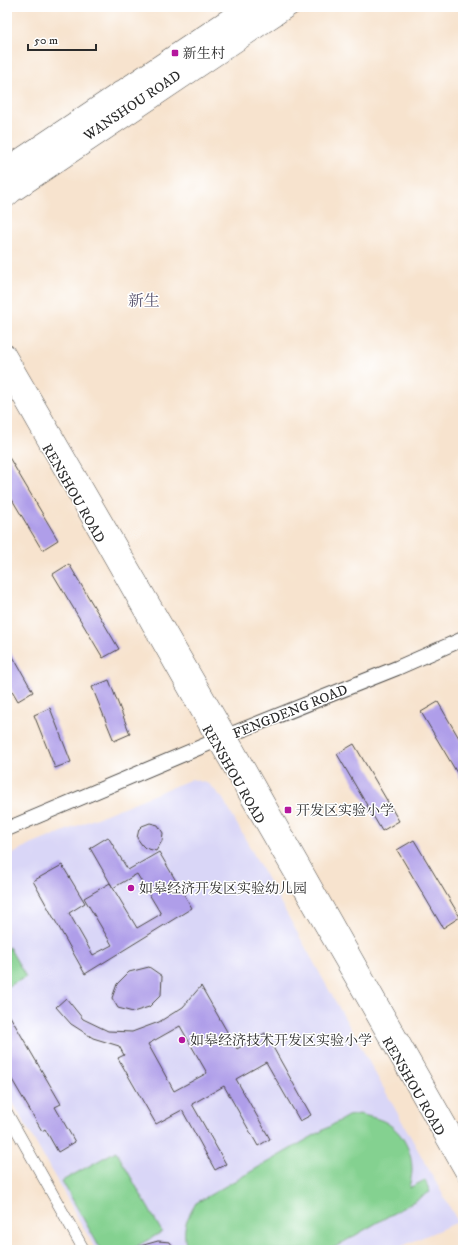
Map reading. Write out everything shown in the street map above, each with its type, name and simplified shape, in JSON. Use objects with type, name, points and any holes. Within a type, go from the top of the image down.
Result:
[{"type":"main road","name":"WANSHOU ROAD","points":[[7,175],[258,7]]},
{"type":"main road","name":"WANSHOU ROAD","points":[[7,190],[277,7]]},
{"type":"main road","name":"RENSHOU ROAD","points":[[7,352],[222,738],[360,991],[463,1173]]},
{"type":"main road","name":"RENSHOU ROAD","points":[[7,374],[463,1149]]},
{"type":"street","points":[[7,162],[238,7]]},
{"type":"street","points":[[7,203],[15,196],[296,7]]},
{"type":"street","name":"FENGDENG ROAD","points":[[7,830],[222,738],[390,671],[463,639]]},
{"type":"street","points":[[7,1113],[84,1250]]},
{"type":"shaded area","name":"如皋经济技术开发区实验小学","points":[[192,779],[209,784],[223,799],[458,1222],[393,1250],[96,1250],[7,1092],[7,858],[23,848]]},
{"type":"green space","points":[[9,947],[26,977],[7,987],[7,948]]},
{"type":"green space","points":[[360,1114],[384,1121],[398,1132],[406,1143],[412,1163],[409,1188],[425,1180],[430,1192],[330,1250],[187,1250],[185,1230],[189,1215],[196,1203],[348,1116]]},
{"type":"green space","points":[[116,1151],[162,1232],[130,1250],[101,1250],[62,1181]]},
{"type":"building","points":[[7,454],[58,540],[42,550],[7,491]]},
{"type":"building","points":[[69,564],[119,649],[103,658],[53,574]]},
{"type":"building","points":[[7,646],[33,692],[18,701],[7,682]]},
{"type":"building","points":[[109,680],[130,734],[114,741],[92,687]]},
{"type":"building","points":[[438,702],[463,745],[463,783],[421,712]]},
{"type":"building","points":[[50,708],[71,762],[55,768],[34,715]]},
{"type":"building","points":[[354,744],[399,821],[382,831],[337,754]]},
{"type":"building","points":[[150,823],[158,825],[163,833],[162,841],[156,851],[145,848],[137,838],[139,829]]},
{"type":"building","points":[[108,837],[128,870],[159,852],[192,908],[85,974],[33,881],[62,865],[85,903],[69,913],[93,955],[112,945],[84,898],[110,883],[113,888],[90,848]],"holes":[[[137,874],[161,914],[137,928],[113,888]]]},
{"type":"building","points":[[414,840],[460,917],[443,928],[397,850]]},
{"type":"building","points":[[149,967],[162,976],[161,995],[149,1007],[133,1012],[118,1008],[112,998],[117,984],[129,972]]},
{"type":"building","points":[[201,986],[237,1049],[265,1033],[311,1115],[300,1121],[266,1062],[236,1079],[270,1139],[258,1146],[224,1086],[192,1104],[226,1164],[215,1170],[182,1110],[156,1124],[118,1058],[124,1055],[119,1046],[93,1038],[71,1024],[56,1007],[66,998],[83,1019],[108,1031],[132,1032],[159,1022],[183,1007]],"holes":[[[180,1026],[207,1073],[174,1091],[148,1044]]]},
{"type":"building","points":[[7,1011],[61,1104],[55,1107],[75,1142],[58,1152],[45,1129],[42,1131],[7,1071]]},
{"type":"building","points":[[158,1241],[170,1242],[175,1250],[133,1250],[133,1248]]},
{"type":"place","name":"新生村","points":[[175,53]]},
{"type":"place","name":"开发区实验小学","points":[[288,810]]},
{"type":"place","name":"如皋经济开发区实验幼儿园","points":[[131,888]]},
{"type":"place","name":"如皋经济技术开发区实验小学","points":[[182,1040]]},
{"type":"district","name":"新生","points":[[144,300]]}]
